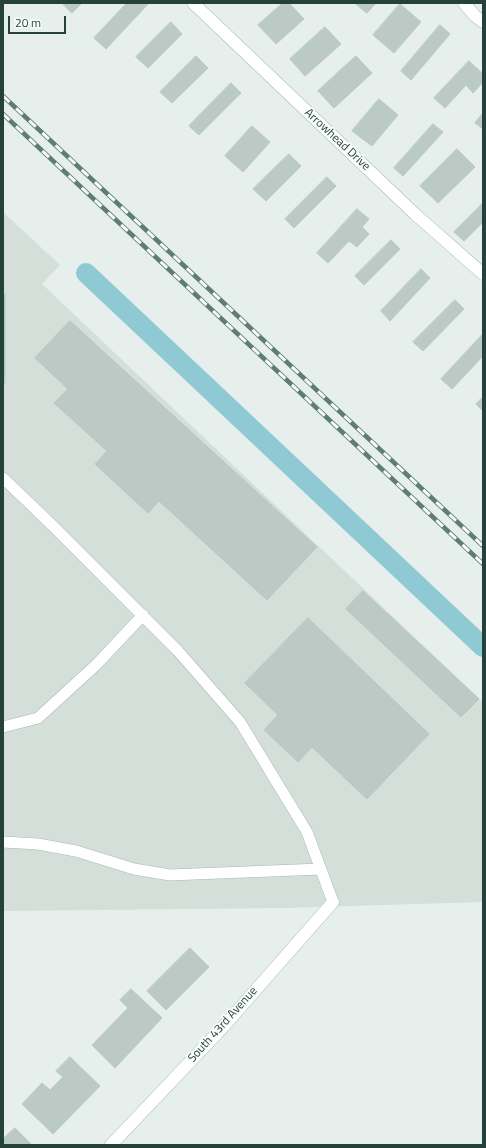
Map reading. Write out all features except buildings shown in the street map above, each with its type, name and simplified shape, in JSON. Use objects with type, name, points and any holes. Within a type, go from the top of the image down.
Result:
[{"type":"street","name":"Arrowhead Drive","points":[[193,3],[410,209],[483,274]]},
{"type":"street","points":[[464,3],[475,16],[483,22]]},
{"type":"street","name":"South 43rd Avenue","points":[[111,1145],[224,1026],[333,902]]},
{"type":"lane","points":[[3,478],[58,530],[178,651],[240,722],[307,832],[333,902]]},
{"type":"lane","points":[[3,727],[38,718],[97,664],[143,615]]},
{"type":"lane","points":[[3,842],[38,844],[76,851],[134,869],[170,875],[320,869]]},
{"type":"shaded area","points":[[3,212],[60,265],[42,284],[483,702],[483,902],[284,908],[3,911]]},
{"type":"waterway","points":[[86,273],[483,647]]},
{"type":"railway","points":[[3,96],[483,546]]},
{"type":"railway","points":[[3,114],[483,564]]}]
